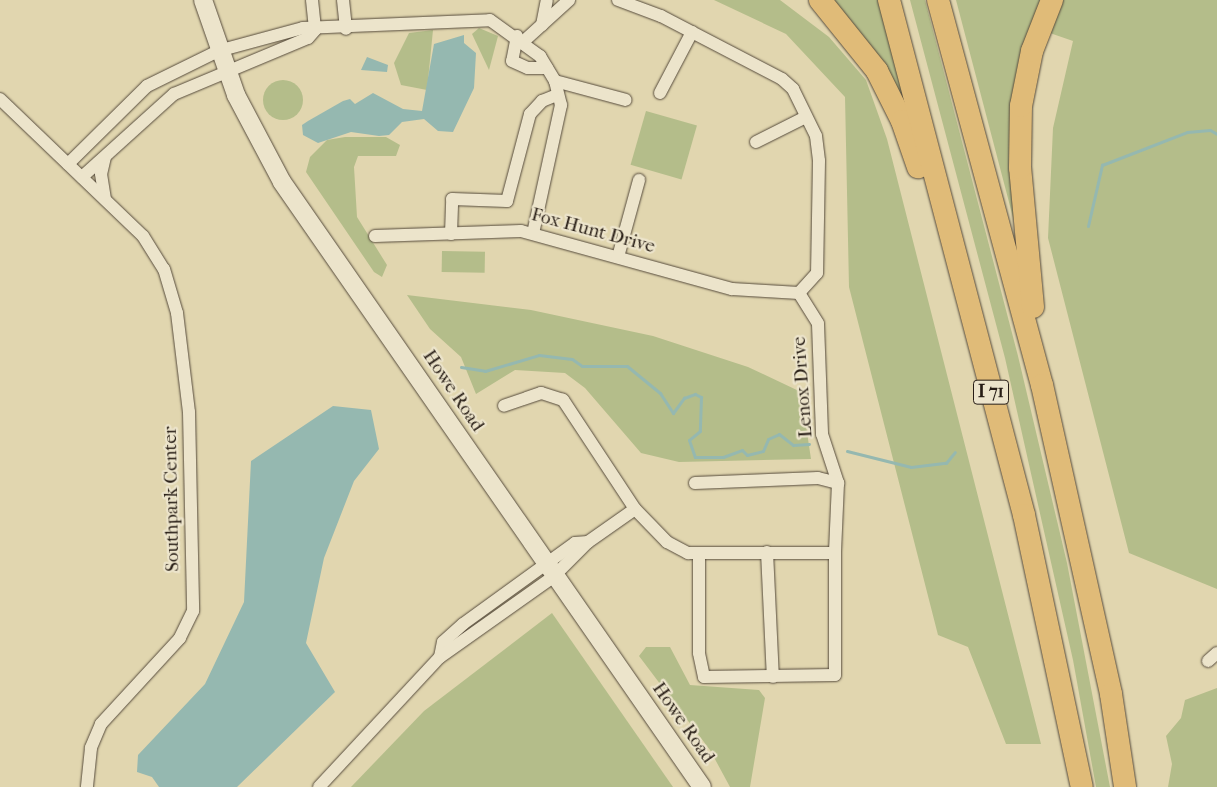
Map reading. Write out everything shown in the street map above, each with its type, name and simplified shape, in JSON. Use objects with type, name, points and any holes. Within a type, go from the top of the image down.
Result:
[{"type":"highway","points":[[820,0],[855,39],[888,90],[970,318]]},
{"type":"highway","name":"I 71","points":[[889,0],[970,318],[1024,515],[1082,787]]},
{"type":"highway","points":[[938,0],[1042,385],[1111,694],[1125,787]]},
{"type":"highway","points":[[1042,385],[1026,249],[1019,135],[1025,80],[1052,0]]},
{"type":"street","name":"Howe Road","points":[[203,0],[225,69],[282,182],[549,571],[702,787]]},
{"type":"street","points":[[312,0],[316,30]]},
{"type":"street","points":[[343,0],[346,29]]},
{"type":"street","points":[[542,25],[547,0]]},
{"type":"street","points":[[547,68],[528,68],[512,60],[521,38],[542,25],[569,0]]},
{"type":"street","points":[[618,0],[692,32],[788,83],[816,136],[819,161],[817,270],[799,293]]},
{"type":"street","points":[[68,164],[142,90],[171,71],[218,51],[264,36],[316,30],[490,20],[521,38],[556,81],[559,129],[533,233]]},
{"type":"street","points":[[82,177],[160,103],[225,69],[308,38],[316,30]]},
{"type":"street","points":[[660,93],[692,32]]},
{"type":"street","points":[[556,81],[626,100]]},
{"type":"street","points":[[451,234],[452,198],[507,201],[530,114],[542,101],[557,95]]},
{"type":"street","name":"Southpark Center","points":[[0,99],[105,199],[155,253],[174,299],[189,412],[194,601],[180,638],[101,724],[92,748],[86,787]]},
{"type":"street","points":[[756,142],[806,117]]},
{"type":"street","points":[[105,157],[101,176],[105,199]]},
{"type":"street","points":[[618,257],[639,180]]},
{"type":"street","name":"Fox Hunt Drive","points":[[375,236],[533,233],[732,289],[799,293]]},
{"type":"street","name":"Lenox Drive","points":[[699,553],[699,653],[704,677],[835,675],[838,483],[822,434],[818,324],[799,293]]},
{"type":"street","points":[[504,406],[541,393],[563,400],[635,508],[667,542],[688,553],[836,553]]},
{"type":"street","points":[[695,483],[818,478],[838,483]]},
{"type":"street","points":[[319,787],[440,657],[444,642],[457,629],[549,571],[575,543],[588,542],[635,508]]},
{"type":"street","points":[[767,552],[773,677]]},
{"type":"green space","points":[[714,0],[780,0],[829,37],[866,80],[887,139],[1041,744],[1006,744],[968,647],[938,635],[849,287],[845,97],[786,34]]},
{"type":"green space","points":[[826,0],[881,0],[911,113]]},
{"type":"green space","points":[[910,0],[925,0],[1018,356],[1067,563],[1110,787],[1096,787],[1073,660],[1005,358]]},
{"type":"green space","points":[[956,0],[1047,0],[1035,30],[1020,244]]},
{"type":"green space","points":[[1060,0],[1217,0],[1217,589],[1129,553],[1048,238],[1053,128],[1073,41],[1047,32]]},
{"type":"green space","points":[[479,28],[498,36],[489,70],[472,34]]},
{"type":"green space","points":[[433,30],[427,90],[401,85],[394,63],[409,33]]},
{"type":"green space","points":[[283,80],[297,86],[303,100],[297,114],[283,120],[269,114],[263,100],[269,86]]},
{"type":"green space","points":[[646,111],[697,126],[682,179],[631,165]]},
{"type":"green space","points":[[345,137],[386,137],[400,145],[396,156],[358,156],[354,167],[357,217],[387,265],[382,277],[374,272],[306,172],[310,157],[327,140]]},
{"type":"green space","points":[[442,251],[485,252],[485,273],[442,272]]},
{"type":"green space","points":[[407,295],[531,310],[653,336],[748,367],[801,392],[811,459],[679,462],[641,453],[585,388],[565,373],[515,370],[476,394],[461,357],[430,329]]},
{"type":"green space","points":[[552,613],[673,787],[351,787],[424,711]]},
{"type":"green space","points":[[646,647],[670,647],[690,685],[759,690],[765,698],[750,787],[730,787],[710,750],[639,656]]},
{"type":"green space","points":[[1217,688],[1217,787],[1168,787],[1172,764],[1166,736],[1181,718],[1185,700]]},
{"type":"water","points":[[464,35],[464,43],[476,53],[474,88],[453,132],[438,131],[424,119],[402,122],[389,135],[379,136],[351,132],[318,143],[303,135],[302,125],[308,121],[343,101],[350,99],[355,104],[373,93],[403,109],[422,111],[434,44]]},
{"type":"water","points":[[367,57],[388,65],[387,72],[361,70]]},
{"type":"water","points":[[333,406],[371,410],[379,449],[354,481],[324,558],[306,643],[335,692],[237,787],[159,787],[152,777],[137,772],[138,755],[205,684],[244,602],[251,461]]},
{"type":"waterway","points":[[1088,226],[1102,165],[1187,132],[1210,130],[1217,134]]},
{"type":"waterway","points":[[461,367],[485,371],[539,355],[572,359],[582,366],[627,366],[660,393],[673,413],[684,398],[695,394],[701,397],[700,431],[689,440],[695,457],[723,457],[742,450],[747,455],[763,451],[768,439],[779,434],[793,445],[809,444]]},
{"type":"waterway","points":[[847,451],[911,467],[946,463],[955,452]]}]
